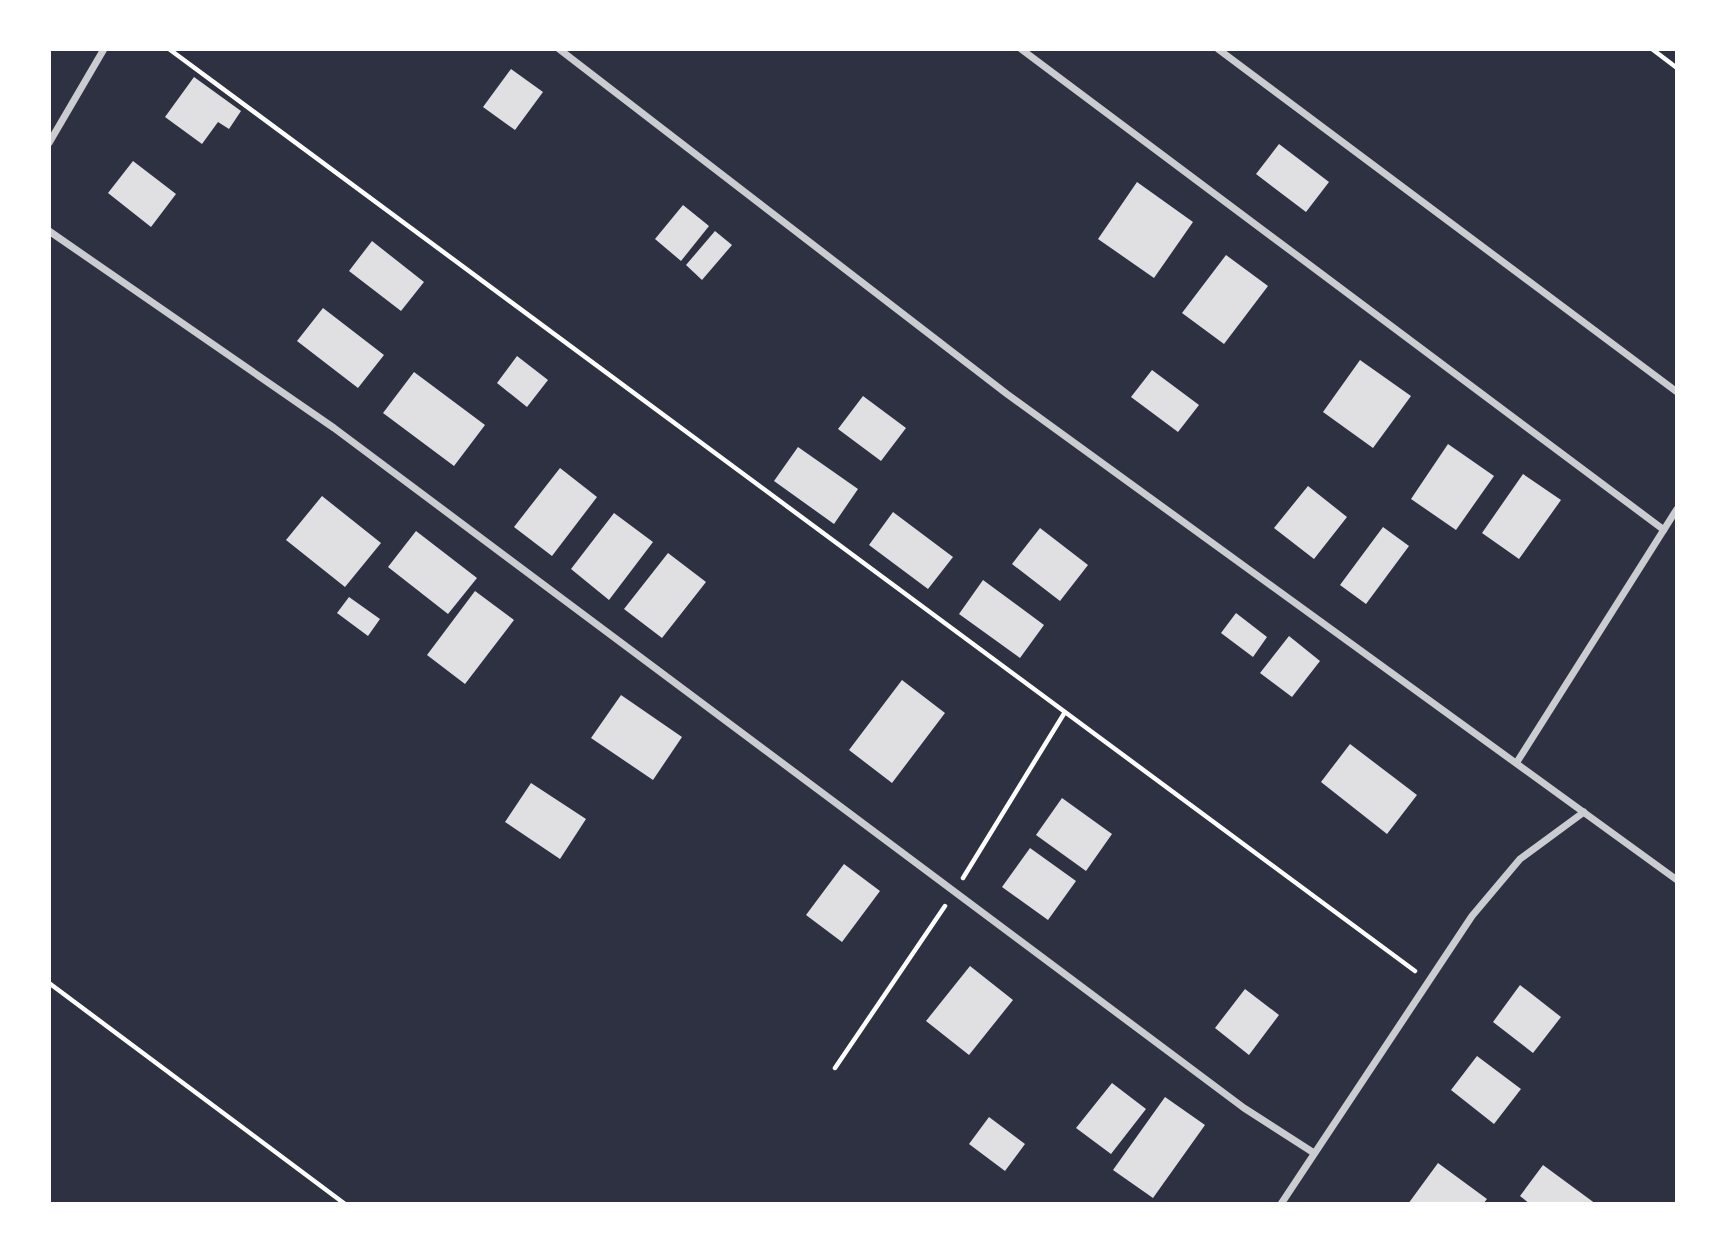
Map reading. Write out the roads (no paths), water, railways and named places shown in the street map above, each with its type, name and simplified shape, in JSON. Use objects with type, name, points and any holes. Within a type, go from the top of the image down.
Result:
[{"type":"street","points":[[49,143],[104,49]]},
{"type":"street","points":[[559,49],[1007,394],[1677,880]]},
{"type":"street","points":[[1021,49],[1664,530]]},
{"type":"street","points":[[1218,49],[1677,392]]},
{"type":"street","points":[[49,231],[334,428],[1244,1108],[1314,1153]]},
{"type":"street","points":[[1517,762],[1677,509]]},
{"type":"street","points":[[1281,1204],[1472,916],[1520,859],[1584,812]]}]
